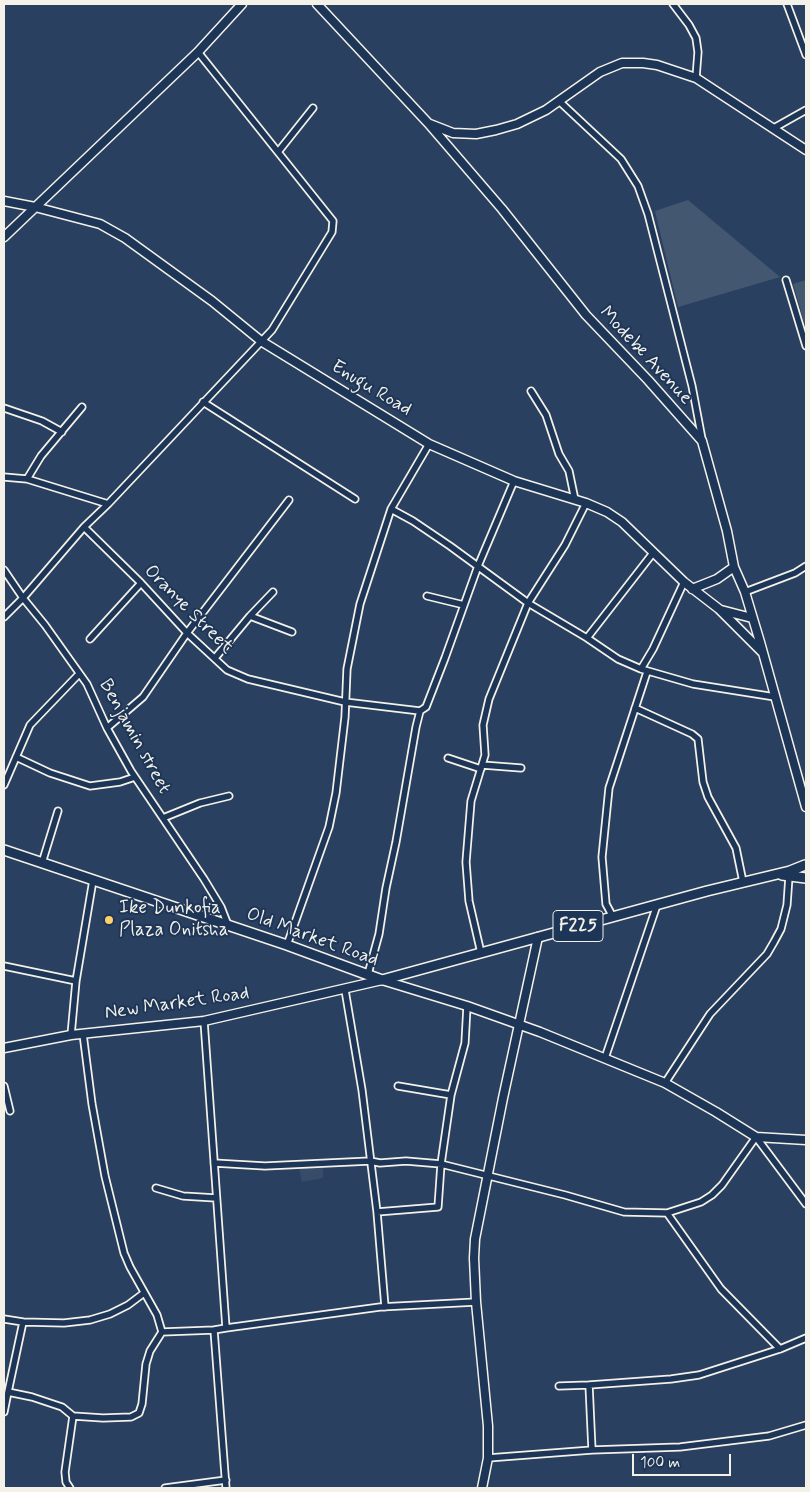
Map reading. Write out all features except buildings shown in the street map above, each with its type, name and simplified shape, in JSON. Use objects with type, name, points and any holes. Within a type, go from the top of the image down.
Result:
[{"type":"main road","name":"Old Market Road","points":[[4,850],[287,945],[382,980]]},
{"type":"main road","name":"F225","points":[[382,980],[658,905],[706,890],[806,866]]},
{"type":"main road","name":"F225","points":[[774,874],[806,878]]},
{"type":"street","points":[[4,237],[198,52],[242,4]]},
{"type":"street","name":"Modebe Avenue","points":[[317,4],[428,123],[502,209],[586,315],[648,380],[702,442],[727,531],[734,567],[763,653],[806,807]]},
{"type":"street","points":[[673,4],[696,38],[698,52],[696,78]]},
{"type":"street","points":[[787,4],[806,55]]},
{"type":"street","points":[[4,617],[23,598],[84,527],[272,330],[334,228],[333,221],[198,52]]},
{"type":"street","points":[[428,123],[453,133],[476,134],[517,124],[546,110],[600,72],[622,63],[643,63],[657,65],[696,78],[806,150]]},
{"type":"street","points":[[559,101],[621,159],[638,186],[648,214],[690,376],[702,442]]},
{"type":"street","points":[[278,152],[313,108]]},
{"type":"street","points":[[774,128],[806,110]]},
{"type":"street","name":"Enugu Road","points":[[4,202],[35,207],[100,224],[125,238],[212,301],[262,341],[429,444],[514,481],[586,503],[607,512],[622,522],[692,589],[719,609]]},
{"type":"street","points":[[786,280],[806,346]]},
{"type":"street","points":[[531,391],[546,415],[559,454],[570,471],[575,500]]},
{"type":"street","points":[[203,402],[355,499]]},
{"type":"street","points":[[27,480],[41,456],[82,407]]},
{"type":"street","points":[[4,408],[42,421],[62,432]]},
{"type":"street","points":[[287,945],[329,827],[336,793],[347,669],[360,604],[391,509],[429,444]]},
{"type":"street","points":[[4,477],[27,480],[108,504]]},
{"type":"street","points":[[368,974],[379,934],[420,711],[426,707],[478,566],[514,481]]},
{"type":"street","points":[[108,728],[143,697],[187,633],[289,500]]},
{"type":"street","points":[[481,953],[469,901],[466,862],[471,801],[485,755],[483,725],[489,699],[528,602],[565,545],[586,503]]},
{"type":"street","points":[[391,509],[413,521],[528,602],[618,659],[644,671],[694,684],[775,697]]},
{"type":"street","name":"Oranye Street","points":[[84,527],[187,633],[227,670],[248,679],[345,702],[420,711]]},
{"type":"street","points":[[587,638],[653,553]]},
{"type":"street","points":[[744,592],[795,573],[806,566]]},
{"type":"street","points":[[692,589],[717,579],[734,567]]},
{"type":"street","name":"Benjamin street","points":[[4,570],[87,684],[108,728],[135,777],[204,879],[221,907],[228,925]]},
{"type":"street","points":[[613,917],[606,904],[602,857],[609,788],[635,708],[644,671],[684,582]]},
{"type":"street","points":[[90,639],[141,584]]},
{"type":"street","points":[[215,658],[273,592]]},
{"type":"street","points":[[427,596],[464,605]]},
{"type":"street","points":[[719,609],[752,618]]},
{"type":"street","points":[[719,609],[763,653]]},
{"type":"street","points":[[250,616],[292,632]]},
{"type":"street","points":[[4,785],[30,725],[79,674]]},
{"type":"street","points":[[635,708],[692,734],[698,739],[703,782],[708,797],[736,848],[744,882]]},
{"type":"street","points":[[16,758],[90,786],[120,782],[135,777]]},
{"type":"street","points":[[448,758],[481,767],[521,768]]},
{"type":"street","points":[[163,818],[200,803],[229,796]]},
{"type":"street","points":[[42,863],[58,811]]},
{"type":"street","points":[[665,1083],[710,1014],[767,954],[781,929],[787,905],[789,876]]},
{"type":"street","points":[[72,1035],[76,982],[93,880]]},
{"type":"street","points":[[605,1058],[658,905]]},
{"type":"street","points":[[482,1488],[488,1458],[488,1426],[476,1302],[475,1239],[538,937]]},
{"type":"street","points":[[4,966],[76,982]]},
{"type":"street","points":[[382,980],[467,1006],[540,1032],[665,1083],[700,1102],[756,1137],[806,1204]]},
{"type":"street","name":"New Market Road","points":[[4,1048],[72,1035],[204,1020],[346,990],[382,980]]},
{"type":"street","points":[[346,990],[362,1090],[385,1307]]},
{"type":"street","points":[[376,1212],[438,1207],[441,1164],[451,1095],[465,1043],[467,1006]]},
{"type":"street","points":[[204,1020],[226,1328]]},
{"type":"street","points":[[8,1392],[32,1397],[62,1407],[73,1416],[131,1417],[138,1413],[142,1404],[146,1364],[150,1351],[162,1332],[157,1315],[124,1253],[107,1184],[92,1104],[83,1034]]},
{"type":"street","points":[[4,1086],[10,1111]]},
{"type":"street","points":[[398,1086],[451,1095]]},
{"type":"street","points":[[756,1137],[806,1140]]},
{"type":"street","points":[[214,1163],[265,1166],[370,1160],[380,1163],[406,1161],[441,1164],[566,1195],[624,1212],[667,1213],[701,1202],[712,1195],[722,1185],[756,1137]]},
{"type":"street","points":[[156,1188],[183,1196],[216,1198]]},
{"type":"street","points":[[667,1213],[721,1288],[780,1349]]},
{"type":"street","points":[[4,1319],[23,1322],[64,1323],[90,1320],[110,1314],[128,1305],[144,1293]]},
{"type":"street","points":[[162,1332],[214,1330],[385,1307],[476,1302]]},
{"type":"street","points":[[4,1412],[23,1322]]},
{"type":"street","points":[[214,1330],[226,1488]]},
{"type":"street","points":[[559,1386],[671,1379],[699,1375],[780,1349],[806,1338]]},
{"type":"street","points":[[590,1385],[592,1450]]},
{"type":"street","points":[[70,1488],[66,1482],[65,1472],[73,1416]]},
{"type":"street","points":[[488,1458],[592,1450],[689,1446],[769,1436],[806,1425]]},
{"type":"street","points":[[165,1488],[226,1480]]},
{"type":"shaded area","points":[[688,200],[780,277],[678,307],[655,211]]},
{"type":"shaded area","points":[[806,280],[806,328],[793,284]]},
{"type":"shaded area","points":[[299,1168],[323,1168],[323,1178],[302,1182]]},
{"type":"place","name":"Ike Dunkofia Plaza Onitsha","points":[[109,920]]}]
